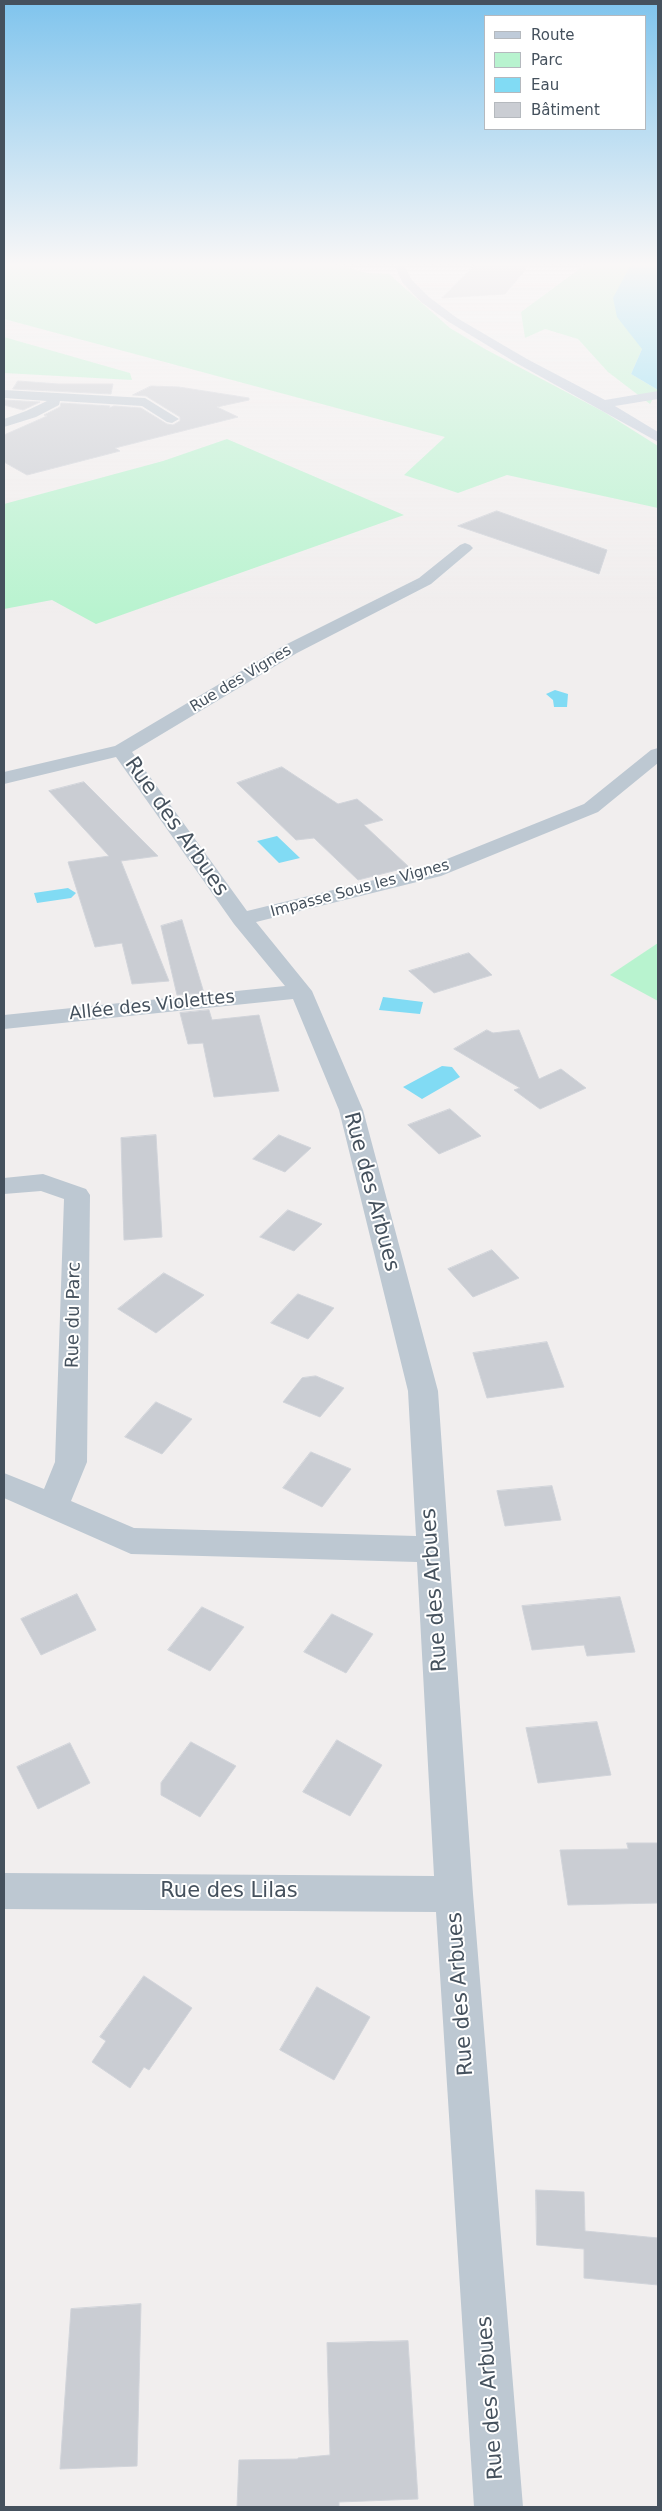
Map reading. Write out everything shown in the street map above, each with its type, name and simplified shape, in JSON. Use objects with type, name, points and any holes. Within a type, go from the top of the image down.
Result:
[{"type":"main road","points":[[560,381],[658,438]]},
{"type":"main road","points":[[602,404],[658,395]]},
{"type":"street","points":[[4,394],[145,402],[172,419]]},
{"type":"street","points":[[4,423],[31,414],[54,402],[52,396]]},
{"type":"street","name":"Rue des Vignes","points":[[4,778],[121,750],[291,648],[425,581],[465,548]]},
{"type":"street","name":"Rue des Arbues","points":[[121,750],[166,816],[242,919],[301,991],[351,1110],[423,1391],[454,1894],[499,2507]]},
{"type":"street","name":"Impasse Sous les Vignes","points":[[242,919],[434,872],[591,808],[658,754]]},
{"type":"street","name":"Allée des Violettes","points":[[4,1022],[301,991]]},
{"type":"street","name":"Rue du Parc","points":[[4,1186],[44,1182],[76,1195],[71,1462],[54,1507]]},
{"type":"street","points":[[4,1485],[131,1541],[432,1549]]},
{"type":"street","name":"Rue des Lilas","points":[[4,1891],[454,1894]]},
{"type":"green space","points":[[236,381],[546,381],[604,412],[658,446],[658,508],[507,475],[458,493],[404,475],[445,437]]},
{"type":"green space","points":[[620,381],[643,381],[658,390],[650,404]]},
{"type":"green space","points":[[227,439],[404,515],[96,624],[52,600],[4,609],[4,504],[163,461]]},
{"type":"green space","points":[[658,943],[658,1001],[610,975]]},
{"type":"water","points":[[643,381],[658,381],[658,390]]},
{"type":"water","points":[[555,690],[568,694],[567,707],[554,707],[553,700],[546,694]]},
{"type":"water","points":[[277,836],[300,858],[279,863],[257,841]]},
{"type":"water","points":[[68,888],[76,893],[71,898],[37,903],[34,893]]},
{"type":"water","points":[[383,997],[423,1002],[420,1014],[379,1010]]},
{"type":"water","points":[[442,1066],[452,1067],[460,1077],[422,1099],[403,1087]]},
{"type":"building","points":[[18,381],[59,384],[113,384],[111,394],[13,389]]},
{"type":"building","points":[[151,386],[179,387],[249,398],[249,400],[217,407],[238,417],[115,448],[120,451],[27,475],[4,462],[4,435],[47,416],[44,415],[60,407],[61,403],[110,406],[109,408],[114,406],[141,408],[167,424],[173,425],[180,421],[180,417],[146,396],[133,395]]},
{"type":"building","points":[[4,400],[40,402],[23,410],[4,405]]},
{"type":"building","points":[[497,511],[607,550],[599,574],[458,526]]},
{"type":"building","points":[[282,767],[338,804],[357,799],[383,820],[364,825],[409,867],[358,880],[314,838],[296,840],[237,783]]},
{"type":"building","points":[[84,782],[158,856],[121,861],[169,981],[132,984],[122,943],[95,947],[68,862],[109,856],[49,791]]},
{"type":"building","points":[[182,920],[204,993],[177,995],[161,926]]},
{"type":"building","points":[[469,953],[492,975],[434,993],[409,971]]},
{"type":"building","points":[[209,1010],[212,1020],[259,1015],[279,1091],[214,1097],[203,1043],[188,1044],[180,1013]]},
{"type":"building","points":[[487,1030],[493,1033],[519,1030],[539,1079],[561,1069],[586,1088],[540,1109],[514,1090],[520,1088],[454,1049]]},
{"type":"building","points":[[450,1109],[481,1136],[439,1154],[408,1125]]},
{"type":"building","points":[[156,1135],[162,1237],[124,1240],[121,1138]]},
{"type":"building","points":[[279,1135],[311,1148],[285,1172],[253,1159]]},
{"type":"building","points":[[288,1210],[322,1224],[294,1251],[260,1237]]},
{"type":"building","points":[[492,1250],[519,1278],[473,1297],[448,1269]]},
{"type":"building","points":[[164,1273],[204,1295],[156,1333],[118,1309]]},
{"type":"building","points":[[298,1294],[334,1308],[308,1339],[271,1323]]},
{"type":"building","points":[[547,1342],[564,1387],[487,1398],[473,1353]]},
{"type":"building","points":[[316,1376],[344,1388],[320,1417],[283,1402],[302,1378]]},
{"type":"building","points":[[156,1402],[192,1419],[162,1454],[125,1437]]},
{"type":"building","points":[[311,1452],[351,1469],[322,1507],[283,1488]]},
{"type":"building","points":[[552,1486],[561,1520],[505,1526],[497,1491]]},
{"type":"building","points":[[77,1594],[96,1630],[41,1655],[21,1619]]},
{"type":"building","points":[[620,1597],[635,1652],[587,1656],[584,1645],[532,1650],[522,1606]]},
{"type":"building","points":[[202,1607],[244,1627],[210,1671],[168,1650]]},
{"type":"building","points":[[332,1614],[373,1634],[346,1673],[304,1652]]},
{"type":"building","points":[[597,1722],[611,1775],[538,1783],[526,1728]]},
{"type":"building","points":[[337,1740],[382,1765],[350,1816],[303,1792]]},
{"type":"building","points":[[191,1742],[236,1766],[200,1817],[161,1795],[161,1783]]},
{"type":"building","points":[[70,1743],[90,1783],[38,1809],[17,1767]]},
{"type":"building","points":[[627,1843],[658,1843],[658,1903],[568,1905],[560,1850],[628,1849]]},
{"type":"building","points":[[144,1976],[192,2008],[149,2070],[144,2067],[130,2088],[92,2062],[106,2041],[100,2037]]},
{"type":"building","points":[[317,1987],[370,2017],[334,2080],[280,2050]]},
{"type":"building","points":[[536,2190],[584,2192],[585,2231],[658,2238],[658,2285],[584,2278],[584,2249],[537,2245]]},
{"type":"building","points":[[141,2304],[137,2466],[60,2469],[71,2309]]},
{"type":"building","points":[[408,2341],[418,2499],[339,2502],[339,2507],[237,2507],[239,2460],[298,2459],[330,2455],[327,2343]]}]
